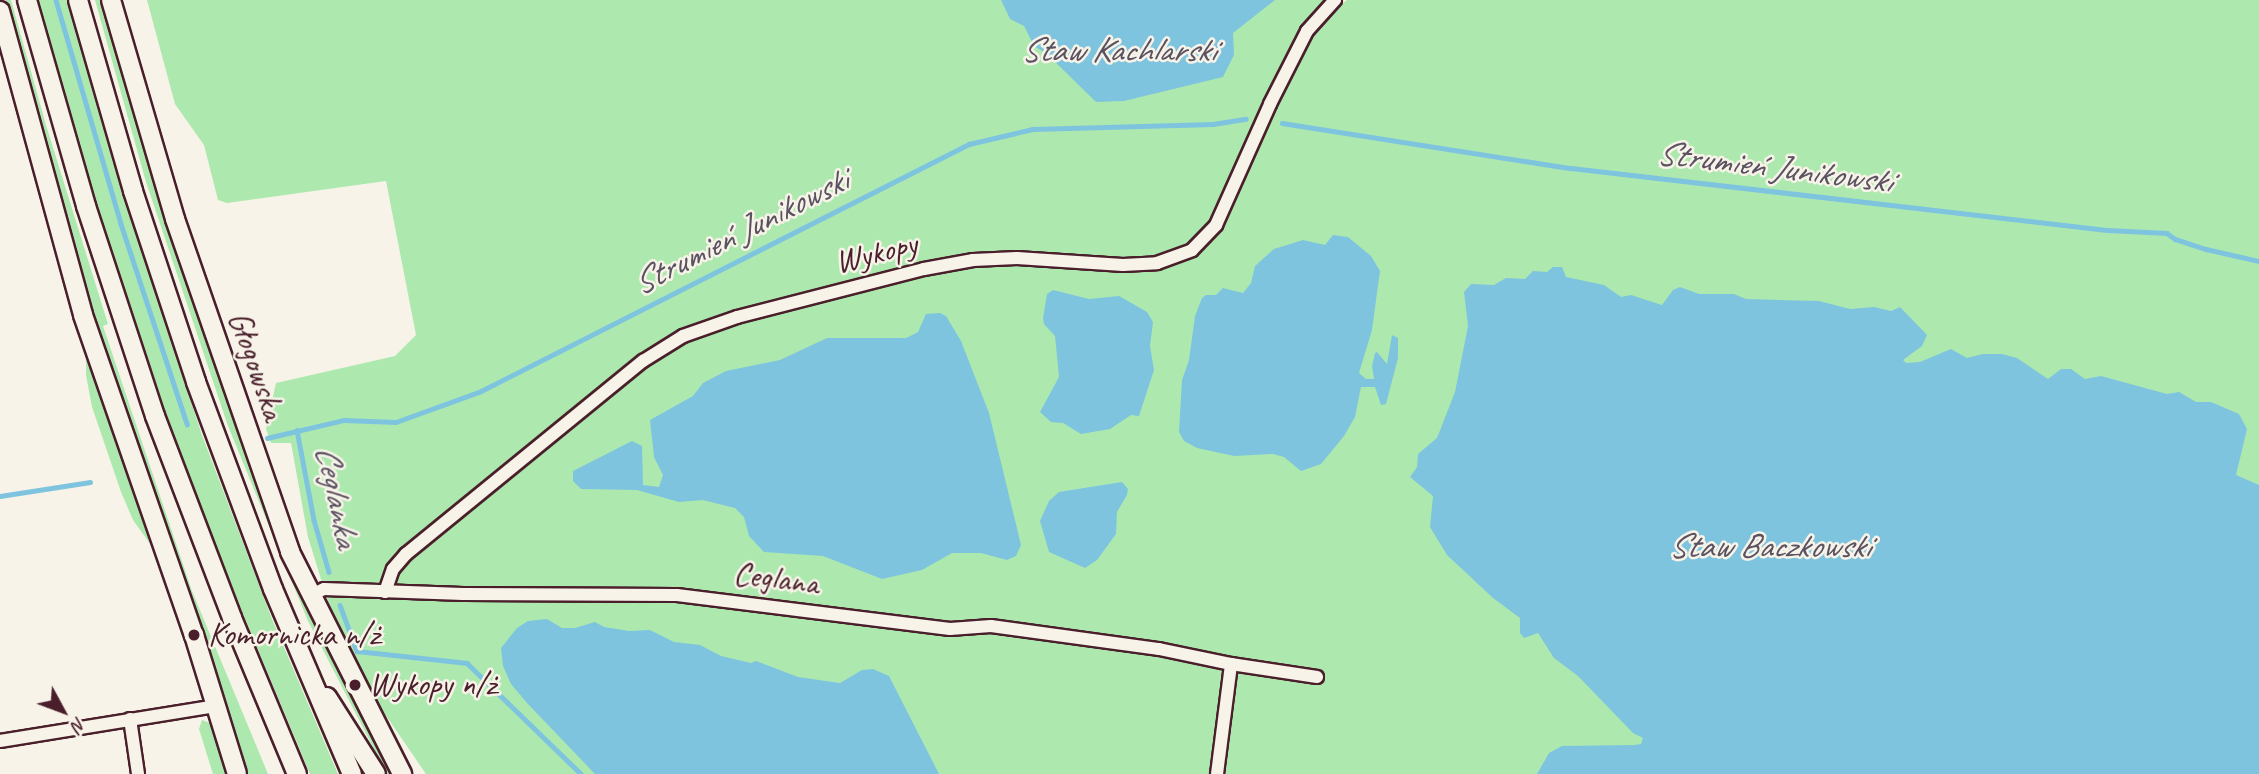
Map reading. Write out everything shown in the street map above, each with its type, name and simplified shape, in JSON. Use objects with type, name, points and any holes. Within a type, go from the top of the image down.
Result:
[{"type":"main road","points":[[27,0],[86,206],[148,395],[262,694],[298,774]]},
{"type":"main road","name":"Głogowska","points":[[78,0],[133,191],[180,337],[234,487],[302,658],[352,774]]},
{"type":"main road","name":"Głogowska","points":[[111,0],[146,124],[211,327],[278,520],[311,594],[402,774]]},
{"type":"main road","points":[[0,11],[83,315],[194,635],[237,774]]},
{"type":"main road","points":[[302,658],[376,774]]},
{"type":"main road","points":[[262,694],[286,774]]},
{"type":"street","name":"Wykopy","points":[[385,592],[393,569],[406,554],[643,361],[683,336],[737,317],[924,269],[973,260],[1017,258],[1123,265],[1157,262],[1192,250],[1216,225],[1270,104],[1307,31],[1335,0]]},
{"type":"street","name":"Ceglana","points":[[311,594],[324,589],[677,595],[950,629],[991,626],[1159,649],[1231,664],[1317,677]]},
{"type":"street","points":[[1217,774],[1231,664]]},
{"type":"street","points":[[0,741],[215,706]]},
{"type":"street","points":[[130,719],[138,774]]},
{"type":"green space","points":[[6,0],[11,0],[46,125],[108,324],[103,326],[192,591],[268,774],[245,774],[209,653],[84,288]]},
{"type":"green space","points":[[38,0],[68,0],[123,194],[202,435],[272,619],[338,774],[310,774],[175,441],[96,202]]},
{"type":"green space","points":[[95,0],[102,0],[193,301],[270,524],[312,619],[394,774],[387,774],[308,621],[228,426],[146,182]]},
{"type":"green space","points":[[147,0],[1334,0],[1337,8],[1347,0],[2259,0],[2259,774],[426,774],[374,698],[333,618],[308,537],[291,443],[271,443],[266,429],[276,383],[395,356],[416,335],[386,181],[227,203],[218,200],[204,145],[175,104]]},
{"type":"green space","points":[[86,355],[153,548],[133,520],[121,492],[92,407],[86,375]]},
{"type":"green space","points":[[202,720],[210,723],[229,774],[213,774],[199,729]]},
{"type":"water","name":"Staw Kachlarski","points":[[1001,0],[1275,0],[1233,33],[1234,55],[1223,77],[1124,101],[1096,102],[1047,54],[1034,46],[1024,26],[1010,19]]},
{"type":"water","points":[[1333,235],[1348,237],[1371,256],[1380,271],[1372,330],[1359,373],[1366,379],[1374,379],[1372,366],[1375,353],[1387,364],[1392,335],[1398,338],[1398,358],[1386,404],[1381,405],[1375,387],[1361,387],[1355,417],[1344,436],[1321,464],[1301,471],[1284,457],[1273,454],[1234,456],[1197,448],[1184,441],[1179,432],[1182,380],[1189,360],[1195,316],[1202,298],[1216,295],[1223,288],[1243,293],[1251,283],[1255,266],[1274,249],[1303,240],[1325,245]]},
{"type":"water","name":"Staw Baczkowski","points":[[1553,267],[1562,267],[1566,277],[1604,285],[1621,297],[1631,295],[1662,305],[1673,290],[1680,287],[1699,294],[1734,294],[1746,299],[1819,301],[1850,309],[1874,307],[1891,311],[1900,307],[1927,335],[1922,346],[1903,360],[1906,363],[1920,362],[1951,349],[1967,358],[1983,354],[2002,354],[2017,358],[2048,379],[2061,369],[2071,369],[2085,379],[2101,376],[2167,394],[2179,392],[2196,402],[2211,402],[2239,414],[2247,429],[2236,475],[2259,485],[2259,774],[1537,774],[1549,753],[1562,746],[1634,745],[1641,744],[1643,738],[1633,733],[1578,676],[1554,658],[1538,633],[1524,638],[1520,633],[1520,618],[1493,598],[1447,555],[1430,527],[1433,496],[1410,477],[1417,467],[1418,454],[1437,438],[1455,392],[1468,326],[1464,292],[1471,284],[1494,285],[1506,278],[1525,279],[1533,271],[1547,272]]},
{"type":"water","points":[[1053,290],[1089,299],[1119,296],[1147,312],[1153,322],[1150,346],[1154,370],[1139,416],[1131,415],[1110,429],[1081,434],[1063,423],[1051,422],[1040,412],[1059,377],[1055,336],[1044,324],[1043,318],[1047,294]]},
{"type":"water","points":[[940,313],[946,316],[961,341],[989,413],[1021,545],[1016,556],[1007,560],[981,553],[952,553],[922,570],[882,579],[823,556],[764,552],[749,536],[744,517],[735,508],[703,500],[679,502],[637,490],[581,489],[573,481],[573,471],[632,441],[642,446],[643,485],[659,487],[663,475],[654,457],[650,420],[693,396],[703,383],[726,371],[780,360],[827,338],[906,338],[918,332],[926,314]]},
{"type":"water","points":[[1122,482],[1128,489],[1117,512],[1116,534],[1097,560],[1085,568],[1049,552],[1040,521],[1049,501],[1059,492]]},
{"type":"water","points":[[547,619],[562,628],[575,628],[595,622],[604,627],[629,631],[650,630],[674,642],[700,645],[721,656],[751,663],[756,661],[798,677],[840,683],[862,670],[873,669],[889,676],[939,774],[595,774],[527,703],[511,684],[503,666],[501,648],[517,628],[528,621]]},
{"type":"waterway","points":[[56,0],[121,224],[187,424]]},
{"type":"waterway","name":"Strumień Junikowski","points":[[267,438],[344,420],[396,422],[481,391],[969,144],[1033,129],[1213,124],[1246,119]]},
{"type":"waterway","name":"Strumień Junikowski","points":[[1282,123],[1571,168],[2108,230],[2167,233],[2175,239],[2206,249],[2259,261]]},
{"type":"waterway","name":"Ceglanka","points":[[297,430],[314,520],[329,572]]},
{"type":"waterway","name":"Strumień Junikowski","points":[[0,496],[90,482]]},
{"type":"waterway","name":"Ceglanka","points":[[340,605],[357,651],[467,663],[581,774]]},
{"type":"place","name":"Komornicka n/ż","points":[[194,635]]},
{"type":"place","name":"Wykopy n/ż","points":[[355,685]]}]
